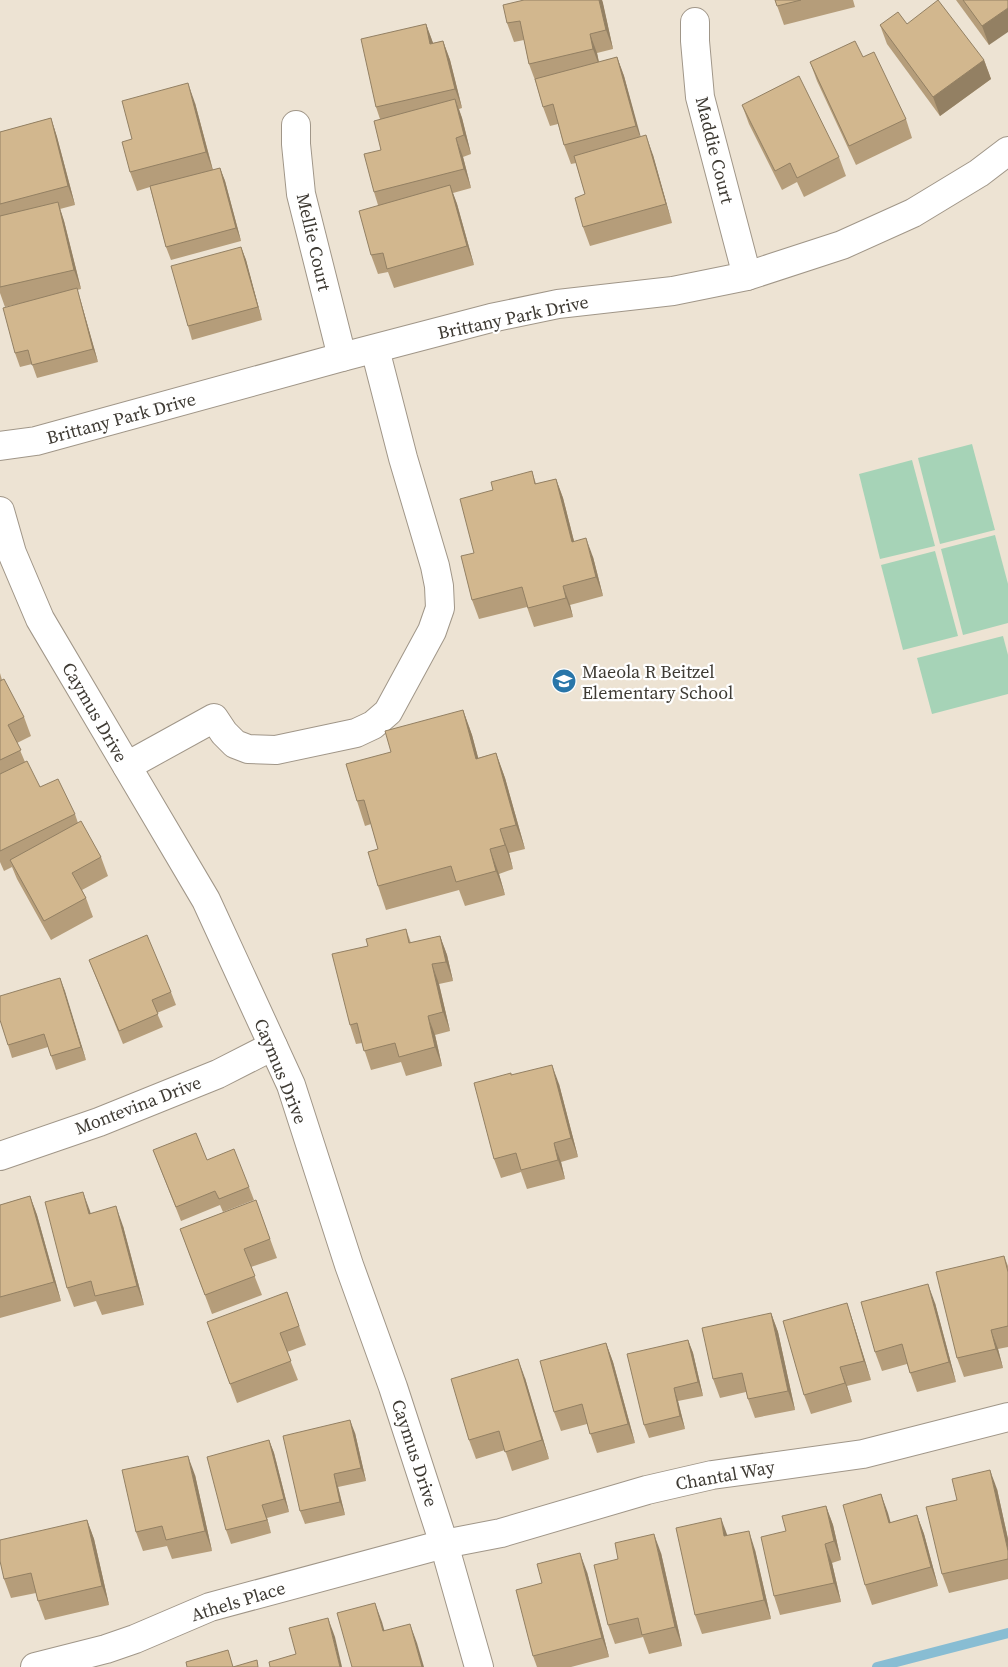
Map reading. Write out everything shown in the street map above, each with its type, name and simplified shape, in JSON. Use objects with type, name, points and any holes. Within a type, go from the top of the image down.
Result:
[{"type":"street","name":"Maddie Court","points":[[695,22],[700,97],[746,276]]},
{"type":"street","name":"Mellie Court","points":[[296,125],[301,194],[342,357]]},
{"type":"street","name":"Brittany Park Drive","points":[[0,446],[36,441],[491,318],[558,304],[673,291],[746,276],[842,245],[912,213],[979,173],[1008,151]]},
{"type":"street","points":[[127,766],[214,718],[224,734],[235,744],[248,749],[276,750],[356,733],[373,725],[388,712],[432,631],[440,608],[440,600],[435,566],[403,458],[375,349]]},
{"type":"street","name":"Caymus Drive","points":[[0,511],[12,553],[40,619],[206,900],[291,1086],[348,1265],[393,1387],[444,1544],[479,1667]]},
{"type":"street","name":"Montevina Drive","points":[[0,1156],[100,1122],[218,1074],[273,1046]]},
{"type":"street","name":"Chantal Way","points":[[444,1544],[501,1533],[684,1481],[712,1475],[863,1454],[1008,1417]]},
{"type":"street","name":"Athels Place","points":[[35,1667],[106,1649],[135,1639],[210,1607],[444,1544]]},
{"type":"green space","points":[[972,444],[995,530],[940,544],[918,458]]},
{"type":"green space","points":[[912,460],[935,546],[880,559],[859,474]]},
{"type":"green space","points":[[995,535],[1008,584],[1008,623],[963,635],[941,549]]},
{"type":"green space","points":[[935,551],[958,636],[903,650],[881,565]]},
{"type":"green space","points":[[1003,636],[1008,655],[1008,694],[932,714],[917,658]]},
{"type":"building","points":[[524,0],[599,0],[606,30],[590,34],[593,49],[529,64],[520,21],[507,23],[503,5]]},
{"type":"building","points":[[775,0],[801,0],[777,6]]},
{"type":"building","points":[[938,0],[984,60],[933,97],[880,25],[898,12],[907,24]]},
{"type":"building","points":[[963,0],[1008,0],[1008,8],[982,26]]},
{"type":"building","points":[[426,24],[430,44],[443,41],[455,89],[376,107],[361,39]]},
{"type":"building","points":[[855,41],[863,57],[874,52],[906,119],[849,146],[810,62]]},
{"type":"building","points":[[617,57],[636,126],[564,145],[553,104],[543,107],[535,79]]},
{"type":"building","points":[[799,76],[839,157],[797,178],[790,163],[775,171],[742,105]]},
{"type":"building","points":[[188,83],[206,152],[130,172],[122,142],[132,139],[122,101]]},
{"type":"building","points":[[455,99],[464,135],[456,138],[464,169],[374,192],[364,154],[381,150],[374,121]]},
{"type":"building","points":[[51,118],[68,186],[0,204],[0,132]]},
{"type":"building","points":[[646,135],[666,204],[583,227],[575,198],[585,194],[574,156]]},
{"type":"building","points":[[220,168],[236,228],[166,247],[150,186]]},
{"type":"building","points":[[450,185],[467,246],[387,269],[383,253],[371,255],[359,211]]},
{"type":"building","points":[[58,202],[74,270],[0,287],[0,216]]},
{"type":"building","points":[[241,247],[258,307],[188,326],[171,266]]},
{"type":"building","points":[[77,288],[93,349],[32,365],[28,350],[15,353],[3,308]]},
{"type":"building","points":[[532,471],[535,484],[556,479],[572,542],[586,538],[596,577],[563,586],[566,598],[528,608],[522,587],[472,600],[461,556],[474,553],[460,499],[493,490],[491,482]]},
{"type":"building","points":[[4,679],[24,717],[8,725],[21,750],[0,760],[0,681]]},
{"type":"building","points":[[463,710],[476,759],[496,753],[516,825],[500,829],[505,845],[490,849],[496,871],[456,882],[451,866],[378,886],[368,852],[378,849],[364,800],[357,801],[346,764],[391,752],[385,731]]},
{"type":"building","points":[[27,761],[40,787],[58,779],[75,814],[0,851],[0,774]]},
{"type":"building","points":[[81,821],[101,857],[72,873],[86,898],[44,921],[10,860]]},
{"type":"building","points":[[406,929],[409,943],[440,936],[446,962],[432,964],[443,1012],[428,1016],[435,1047],[399,1057],[395,1043],[364,1051],[357,1023],[350,1025],[332,954],[368,946],[366,939]]},
{"type":"building","points":[[147,935],[171,992],[152,1000],[158,1014],[119,1031],[89,960]]},
{"type":"building","points":[[60,978],[81,1047],[51,1056],[44,1034],[8,1045],[0,1020],[0,996]]},
{"type":"building","points":[[552,1065],[571,1138],[554,1143],[558,1160],[521,1170],[516,1153],[494,1159],[474,1083]]},
{"type":"building","points":[[196,1133],[207,1160],[234,1149],[249,1187],[219,1199],[215,1191],[176,1207],[153,1150]]},
{"type":"building","points":[[83,1192],[89,1214],[116,1206],[137,1286],[95,1296],[91,1281],[67,1288],[45,1202]]},
{"type":"building","points":[[30,1196],[54,1282],[0,1297],[0,1205]]},
{"type":"building","points":[[256,1200],[270,1239],[244,1249],[255,1276],[205,1295],[180,1229]]},
{"type":"building","points":[[1004,1256],[1008,1272],[1008,1326],[991,1330],[996,1349],[957,1358],[936,1272]]},
{"type":"building","points":[[928,1284],[949,1362],[910,1373],[902,1344],[875,1352],[861,1302]]},
{"type":"building","points":[[287,1292],[299,1326],[280,1333],[291,1361],[230,1384],[207,1322]]},
{"type":"building","points":[[847,1303],[864,1361],[840,1367],[845,1383],[804,1395],[783,1321]]},
{"type":"building","points":[[771,1313],[788,1391],[748,1399],[742,1373],[713,1379],[702,1328]]},
{"type":"building","points":[[688,1340],[698,1382],[674,1388],[680,1416],[644,1425],[627,1354]]},
{"type":"building","points":[[606,1343],[628,1424],[590,1434],[582,1404],[554,1412],[540,1361]]},
{"type":"building","points":[[518,1359],[542,1440],[505,1452],[499,1431],[469,1440],[451,1379]]},
{"type":"building","points":[[350,1420],[361,1468],[334,1474],[340,1502],[300,1511],[283,1436]]},
{"type":"building","points":[[269,1440],[284,1499],[262,1505],[267,1520],[226,1530],[207,1457]]},
{"type":"building","points":[[188,1456],[205,1531],[166,1540],[162,1526],[136,1532],[122,1470]]},
{"type":"building","points":[[990,1470],[1008,1551],[1008,1559],[942,1574],[926,1507],[957,1500],[952,1479]]},
{"type":"building","points":[[881,1494],[889,1523],[917,1515],[931,1567],[865,1585],[843,1505]]},
{"type":"building","points":[[826,1506],[834,1541],[825,1544],[834,1583],[774,1596],[761,1537],[786,1531],[782,1516]]},
{"type":"building","points":[[721,1518],[724,1536],[749,1531],[764,1600],[695,1615],[676,1528]]},
{"type":"building","points":[[87,1520],[102,1586],[38,1601],[31,1573],[4,1579],[0,1561],[0,1540]]},
{"type":"building","points":[[654,1534],[675,1627],[642,1635],[638,1618],[608,1625],[594,1565],[618,1559],[615,1543]]},
{"type":"building","points":[[580,1553],[602,1638],[533,1656],[516,1590],[542,1583],[537,1564]]},
{"type":"building","points":[[375,1603],[383,1631],[410,1624],[422,1667],[352,1667],[337,1613]]},
{"type":"building","points":[[328,1618],[340,1667],[270,1667],[269,1662],[296,1654],[289,1628]]},
{"type":"building","points":[[228,1650],[233,1667],[187,1667],[186,1662]]},
{"type":"building","points":[[257,1660],[258,1667],[233,1667]]},
{"type":"waterway","points":[[877,1667],[1008,1633]]},
{"type":"place","name":"Maeola R Beitzel Elementary School","points":[[564,681]]}]
